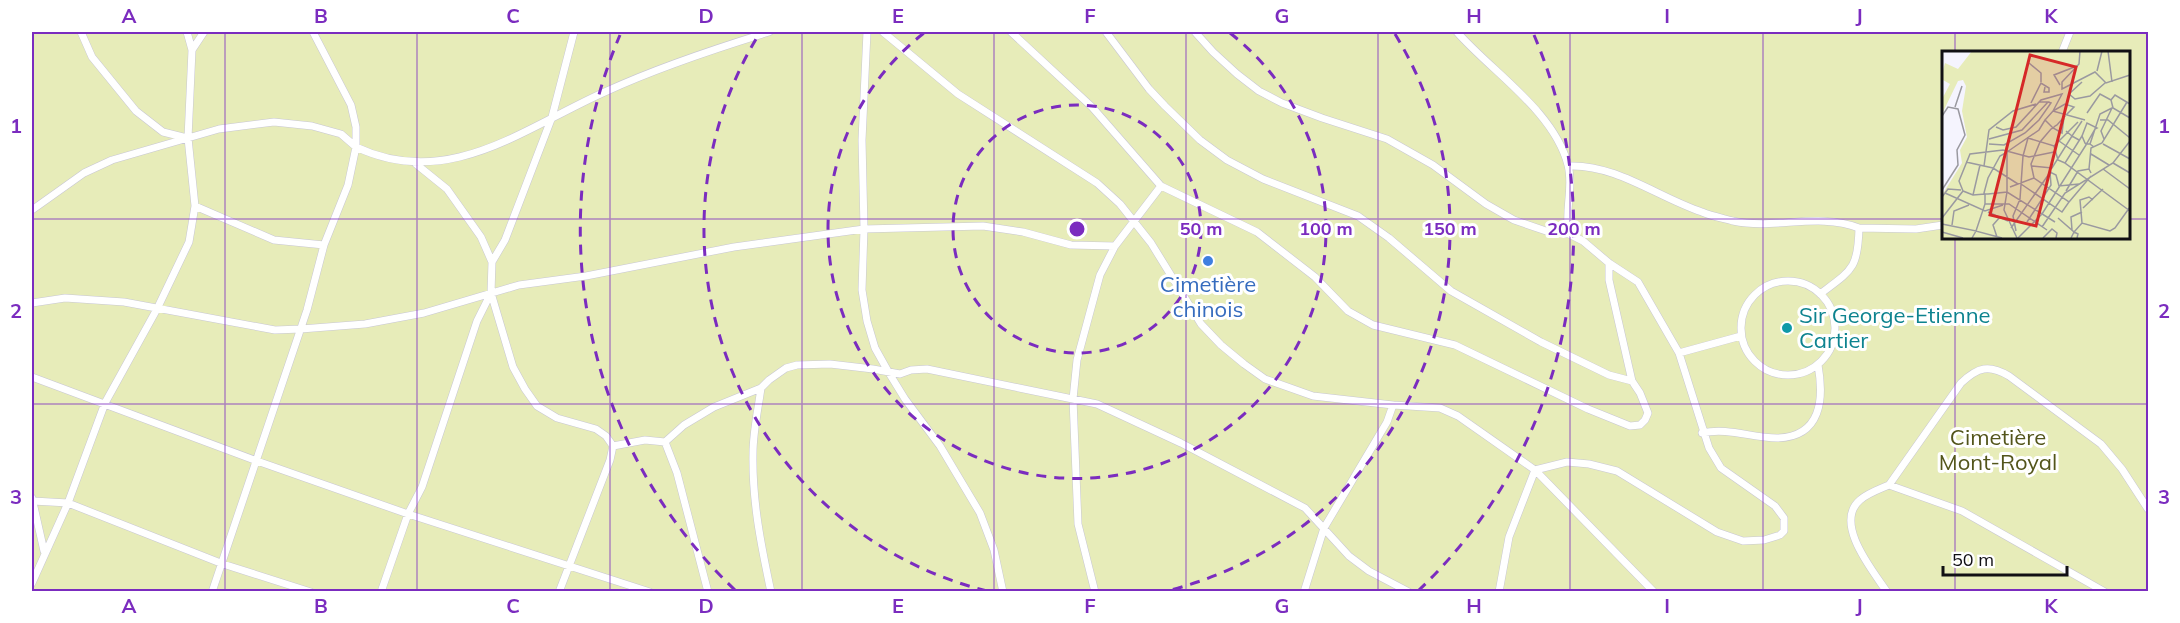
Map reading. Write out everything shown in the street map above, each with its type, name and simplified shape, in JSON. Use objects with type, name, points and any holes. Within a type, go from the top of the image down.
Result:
[{"type":"lane","points":[[81,32],[92,57],[136,111],[163,132],[188,138]]},
{"type":"lane","points":[[32,584],[68,503],[105,403],[157,309],[189,242],[195,206],[188,138],[192,50],[187,32]]},
{"type":"lane","points":[[192,50],[204,32]]},
{"type":"lane","points":[[212,591],[301,329],[324,245],[348,185],[356,147],[356,127],[351,105],[313,32]]},
{"type":"lane","points":[[492,262],[505,240],[552,117],[574,32]]},
{"type":"lane","points":[[32,210],[84,173],[112,160],[219,129],[274,122],[312,126],[341,134],[356,147],[375,156],[416,164],[455,159],[489,149],[607,90],[678,62],[769,32]]},
{"type":"lane","points":[[867,32],[862,140],[864,229],[862,290],[867,321],[874,348],[889,374],[940,446],[980,513],[994,550],[1003,591]]},
{"type":"lane","points":[[883,32],[958,94],[1096,183],[1120,204],[1152,243],[1201,324],[1221,345],[1265,379],[1313,396],[1440,408],[1458,416],[1535,470],[1654,591]]},
{"type":"lane","points":[[1011,32],[1092,106],[1161,186],[1257,232],[1315,277],[1348,311],[1373,325],[1455,345],[1588,409],[1630,426],[1640,425],[1648,413],[1632,381],[1610,280],[1609,263]]},
{"type":"lane","points":[[1106,32],[1143,82],[1165,106],[1200,140],[1227,160],[1263,179],[1358,216],[1389,238],[1451,291],[1541,342],[1609,375],[1632,381]]},
{"type":"lane","points":[[1195,32],[1236,74],[1259,91],[1282,103],[1387,139],[1433,165],[1486,204],[1514,220],[1546,231],[1569,234],[1583,241],[1609,263],[1638,282],[1656,309],[1679,353],[1702,433],[1721,468],[1775,506],[1784,518],[1784,531],[1780,535],[1764,540],[1743,540],[1717,532],[1617,471],[1589,464],[1567,462],[1535,470]]},
{"type":"lane","points":[[1456,32],[1540,115],[1555,135],[1569,166],[1570,193],[1567,223],[1569,234]]},
{"type":"lane","points":[[2062,51],[2070,32]]},
{"type":"lane","points":[[416,164],[447,189],[481,237],[492,262],[491,293],[513,367],[537,406],[557,418],[596,429],[606,436],[613,446],[610,460],[559,591]]},
{"type":"lane","points":[[1569,166],[1586,165],[1649,187],[1701,212],[1733,221],[1756,224],[1826,220],[1845,222],[1859,228],[1875,226],[1916,229],[1942,225]]},
{"type":"lane","points":[[1095,591],[1078,524],[1073,399],[1077,360],[1100,275],[1115,246],[1161,186]]},
{"type":"lane","points":[[195,206],[274,240],[324,245]]},
{"type":"lane","points":[[32,303],[65,298],[124,302],[275,330],[301,329],[365,324],[424,313],[519,285],[586,276],[734,247],[864,229],[983,226],[1023,232],[1071,245],[1115,246]]},
{"type":"lane","points":[[1820,294],[1846,274],[1856,261],[1859,228]]},
{"type":"lane","points":[[1779,282],[1794,282],[1808,286],[1820,294],[1829,307],[1834,322],[1834,338],[1828,353],[1818,365],[1806,372],[1792,375],[1765,370],[1754,361],[1746,350],[1741,322],[1745,308],[1754,296],[1766,287],[1779,282]]},
{"type":"lane","points":[[381,591],[408,514],[422,487],[477,321],[491,293]]},
{"type":"lane","points":[[1679,353],[1742,336]]},
{"type":"lane","points":[[613,446],[645,440],[664,442],[684,425],[714,407],[761,388],[786,368],[798,365],[830,364],[873,369],[889,374],[927,369],[1097,404],[1212,459],[1305,508],[1349,555],[1363,566],[1409,591]]},
{"type":"lane","points":[[1702,433],[1717,430],[1778,438],[1797,433],[1810,425],[1820,409],[1822,387],[1818,365]]},
{"type":"lane","points":[[1887,591],[1863,558],[1852,533],[1850,517],[1858,501],[1889,485],[1961,383],[1974,372],[1982,369],[1996,369],[2009,376],[2101,444],[2122,469],[2148,508]]},
{"type":"lane","points":[[32,377],[257,461],[408,514],[650,591]]},
{"type":"lane","points":[[761,388],[753,451],[753,486],[756,522],[771,591]]},
{"type":"lane","points":[[1304,591],[1324,528],[1387,422],[1393,405]]},
{"type":"lane","points":[[664,442],[677,473],[708,591]]},
{"type":"lane","points":[[1499,591],[1509,537],[1535,470]]},
{"type":"lane","points":[[1889,485],[1962,511],[2105,591]]},
{"type":"lane","points":[[45,552],[32,499],[68,503],[223,564],[311,591]]},
{"type":"green space","name":"Cimetière Mont-Royal","points":[[32,32],[2148,32],[2148,591],[32,591]]},
{"type":"place","name":"Cimetière chinois","points":[[1208,261]]},
{"type":"place","name":"Sir George-Etienne Cartier","points":[[1787,328]]}]
